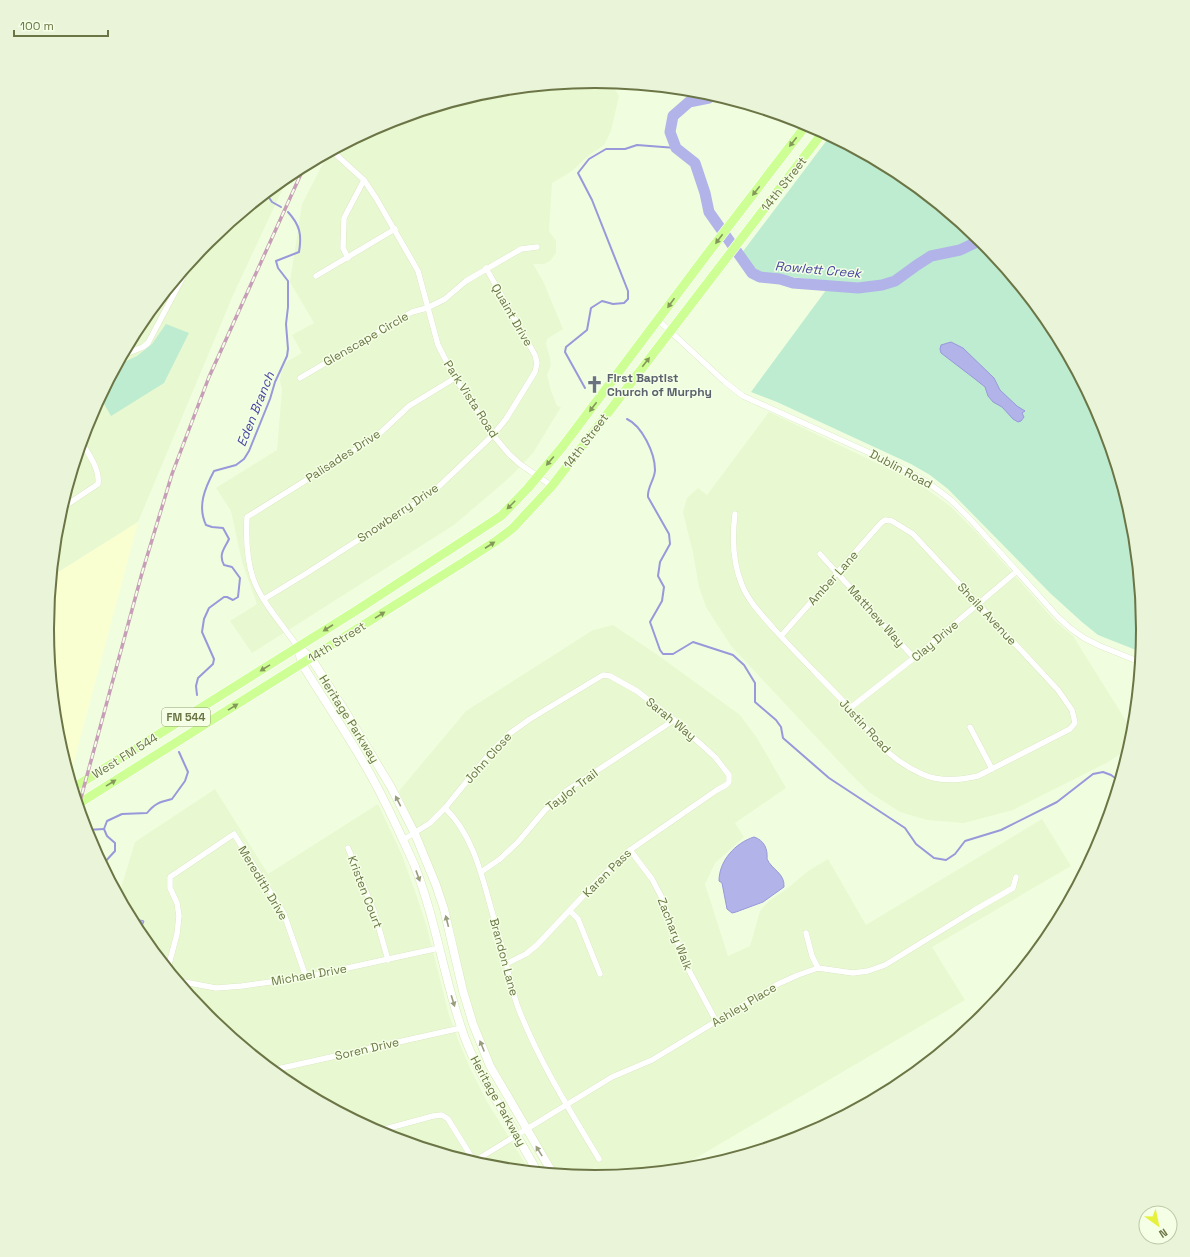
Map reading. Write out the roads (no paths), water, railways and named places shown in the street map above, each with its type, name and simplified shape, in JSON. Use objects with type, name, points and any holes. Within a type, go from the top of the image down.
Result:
[{"type":"main road","name":"14th Street","points":[[298,647],[501,516],[538,477],[563,446],[803,129]]},
{"type":"main road","name":"14th Street","points":[[302,664],[496,541],[513,528],[552,486],[819,137]]},
{"type":"main road","name":"Heritage Parkway","points":[[298,647],[311,658],[378,765],[391,786],[415,834],[427,861],[444,910],[463,991],[473,1024],[490,1066],[549,1167]]},
{"type":"main road","name":"Heritage Parkway","points":[[298,647],[302,664],[368,771],[403,840],[433,921],[461,1028],[481,1075],[534,1166]]},
{"type":"main road","name":"West FM 544","points":[[78,786],[298,647]]},
{"type":"main road","name":"West FM 544","points":[[83,801],[302,664]]},
{"type":"main road","points":[[368,771],[378,765]]},
{"type":"street","name":"Park Vista Road","points":[[336,154],[364,180],[395,229],[418,270],[438,345],[455,378],[493,435],[520,464],[552,486]]},
{"type":"street","points":[[348,258],[343,248],[344,218],[364,180]]},
{"type":"street","points":[[316,276],[395,229]]},
{"type":"street","name":"Glenscape Circle","points":[[300,378],[412,312],[427,308],[445,299],[466,281],[486,268],[521,249],[537,247]]},
{"type":"street","name":"Quaint Drive","points":[[486,268],[535,355],[537,363]]},
{"type":"street","points":[[130,352],[148,343],[181,280]]},
{"type":"street","name":"Dublin Road","points":[[658,320],[724,382],[743,396],[890,462],[935,488],[971,520],[1057,616],[1078,634],[1100,646],[1135,660]]},
{"type":"street","name":"Snowberry Drive","points":[[264,599],[433,492],[493,435],[506,419],[535,372],[537,363]]},
{"type":"street","name":"Palisades Drive","points":[[264,599],[253,578],[246,543],[248,517],[377,436],[408,406],[455,378]]},
{"type":"street","points":[[68,504],[98,484],[99,478],[85,448]]},
{"type":"street","name":"Justin Road","points":[[734,514],[732,534],[737,570],[742,586],[752,604],[850,708],[869,732],[890,754],[906,765],[923,775],[939,779],[966,779],[978,776],[1070,729],[1075,723]]},
{"type":"street","name":"Amber Lane","points":[[781,636],[885,520]]},
{"type":"street","name":"Sheila Avenue","points":[[885,520],[892,521],[912,534],[979,605],[1058,690],[1072,710],[1075,723]]},
{"type":"street","name":"Matthew Way","points":[[820,554],[914,658]]},
{"type":"street","name":"Clay Drive","points":[[850,708],[979,605],[1017,571]]},
{"type":"street","points":[[264,599],[298,647]]},
{"type":"street","name":"Sarah Way","points":[[603,675],[610,676],[637,691],[674,720],[715,757],[729,775]]},
{"type":"street","name":"John Close","points":[[403,840],[415,834],[430,823],[445,808],[490,753],[509,734],[530,719],[603,675]]},
{"type":"street","name":"Taylor Trail","points":[[481,872],[509,851],[545,810],[566,792],[674,720]]},
{"type":"street","points":[[970,727],[992,769]]},
{"type":"street","name":"Karen Pass","points":[[506,964],[526,954],[537,945],[616,862],[630,850],[726,785],[729,782],[729,775]]},
{"type":"street","name":"Brandon Lane","points":[[445,808],[458,822],[466,835],[481,872],[518,1008],[531,1039],[566,1106],[599,1159]]},
{"type":"street","name":"Meredith Drive","points":[[170,962],[180,916],[177,903],[170,888],[170,877],[234,834],[284,914],[306,977]]},
{"type":"street","name":"Kristen Court","points":[[348,848],[374,911],[388,960]]},
{"type":"street","name":"Zachary Walk","points":[[630,850],[652,880],[662,898],[684,961],[716,1022]]},
{"type":"street","name":"Ashley Place","points":[[481,1157],[612,1077],[652,1060],[778,984],[818,968],[853,973],[868,971],[885,965],[1013,888],[1016,877]]},
{"type":"street","points":[[570,911],[578,919],[600,974]]},
{"type":"street","points":[[806,933],[812,956],[818,968]]},
{"type":"street","name":"Michael Drive","points":[[186,982],[216,988],[242,986],[306,977],[439,948]]},
{"type":"street","name":"Soren Drive","points":[[280,1068],[461,1028]]},
{"type":"street","points":[[388,1128],[433,1116],[442,1116],[448,1119],[470,1155]]},
{"type":"water","points":[[951,342],[963,348],[994,378],[1000,390],[1017,406],[1025,411],[1022,413],[1024,417],[1021,421],[1018,422],[1013,419],[1002,407],[993,402],[988,396],[985,387],[941,353],[941,345]]},
{"type":"water","points":[[754,837],[765,845],[767,859],[782,878],[784,887],[763,902],[732,913],[727,909],[722,883],[719,881],[722,867],[729,854],[735,848]]},
{"type":"water","points":[[139,920],[144,921],[142,925]]},
{"type":"waterway","name":"Rowlett Creek","points":[[705,99],[689,102],[673,116],[670,132],[676,148],[695,163],[705,193],[709,212],[752,273],[760,277],[780,279],[793,283],[858,288],[882,285],[895,281],[931,256],[960,250],[975,243]]},
{"type":"waterway","points":[[585,388],[565,352],[566,347],[587,330],[591,308],[602,301],[613,304],[624,303],[628,299],[628,291],[592,200],[578,173],[589,159],[606,149],[625,149],[637,145],[676,148]]},
{"type":"waterway","name":"Eden Branch","points":[[269,197],[272,202],[281,207]]},
{"type":"waterway","name":"Eden Branch","points":[[197,695],[196,686],[198,678],[213,664],[214,659],[202,632],[204,619],[209,608],[224,597],[233,600],[238,597],[240,578],[232,567],[224,565],[222,561],[222,554],[229,539],[223,528],[206,525],[202,511],[203,497],[214,471],[236,465],[244,459],[249,451],[270,399],[275,382],[287,356],[288,349],[286,324],[288,307],[288,281],[278,268],[276,261],[299,252],[300,240],[298,226],[288,212]]},
{"type":"waterway","points":[[627,419],[638,428],[647,441],[653,456],[655,470],[648,497],[669,534],[670,544],[660,562],[658,576],[664,587],[662,601],[650,622],[660,650],[663,654],[673,654],[693,642],[733,655],[744,665],[755,683],[755,702],[776,720],[781,727],[783,738],[829,778],[905,828],[916,844],[934,858],[946,860],[955,854],[965,841],[1001,830],[1057,802],[1093,774],[1103,772],[1115,778]]},
{"type":"waterway","name":"Eden Branch","points":[[106,860],[115,851],[115,843],[107,836],[104,829],[107,821],[122,814],[147,813],[158,803],[172,799],[185,781],[188,772],[179,752]]},
{"type":"waterway","points":[[93,830],[104,829]]},
{"type":"railway","points":[[81,797],[142,573],[172,474],[209,377],[300,175]]},
{"type":"place","name":"First Baptist Church of Murphy","points":[[594,385]]}]
